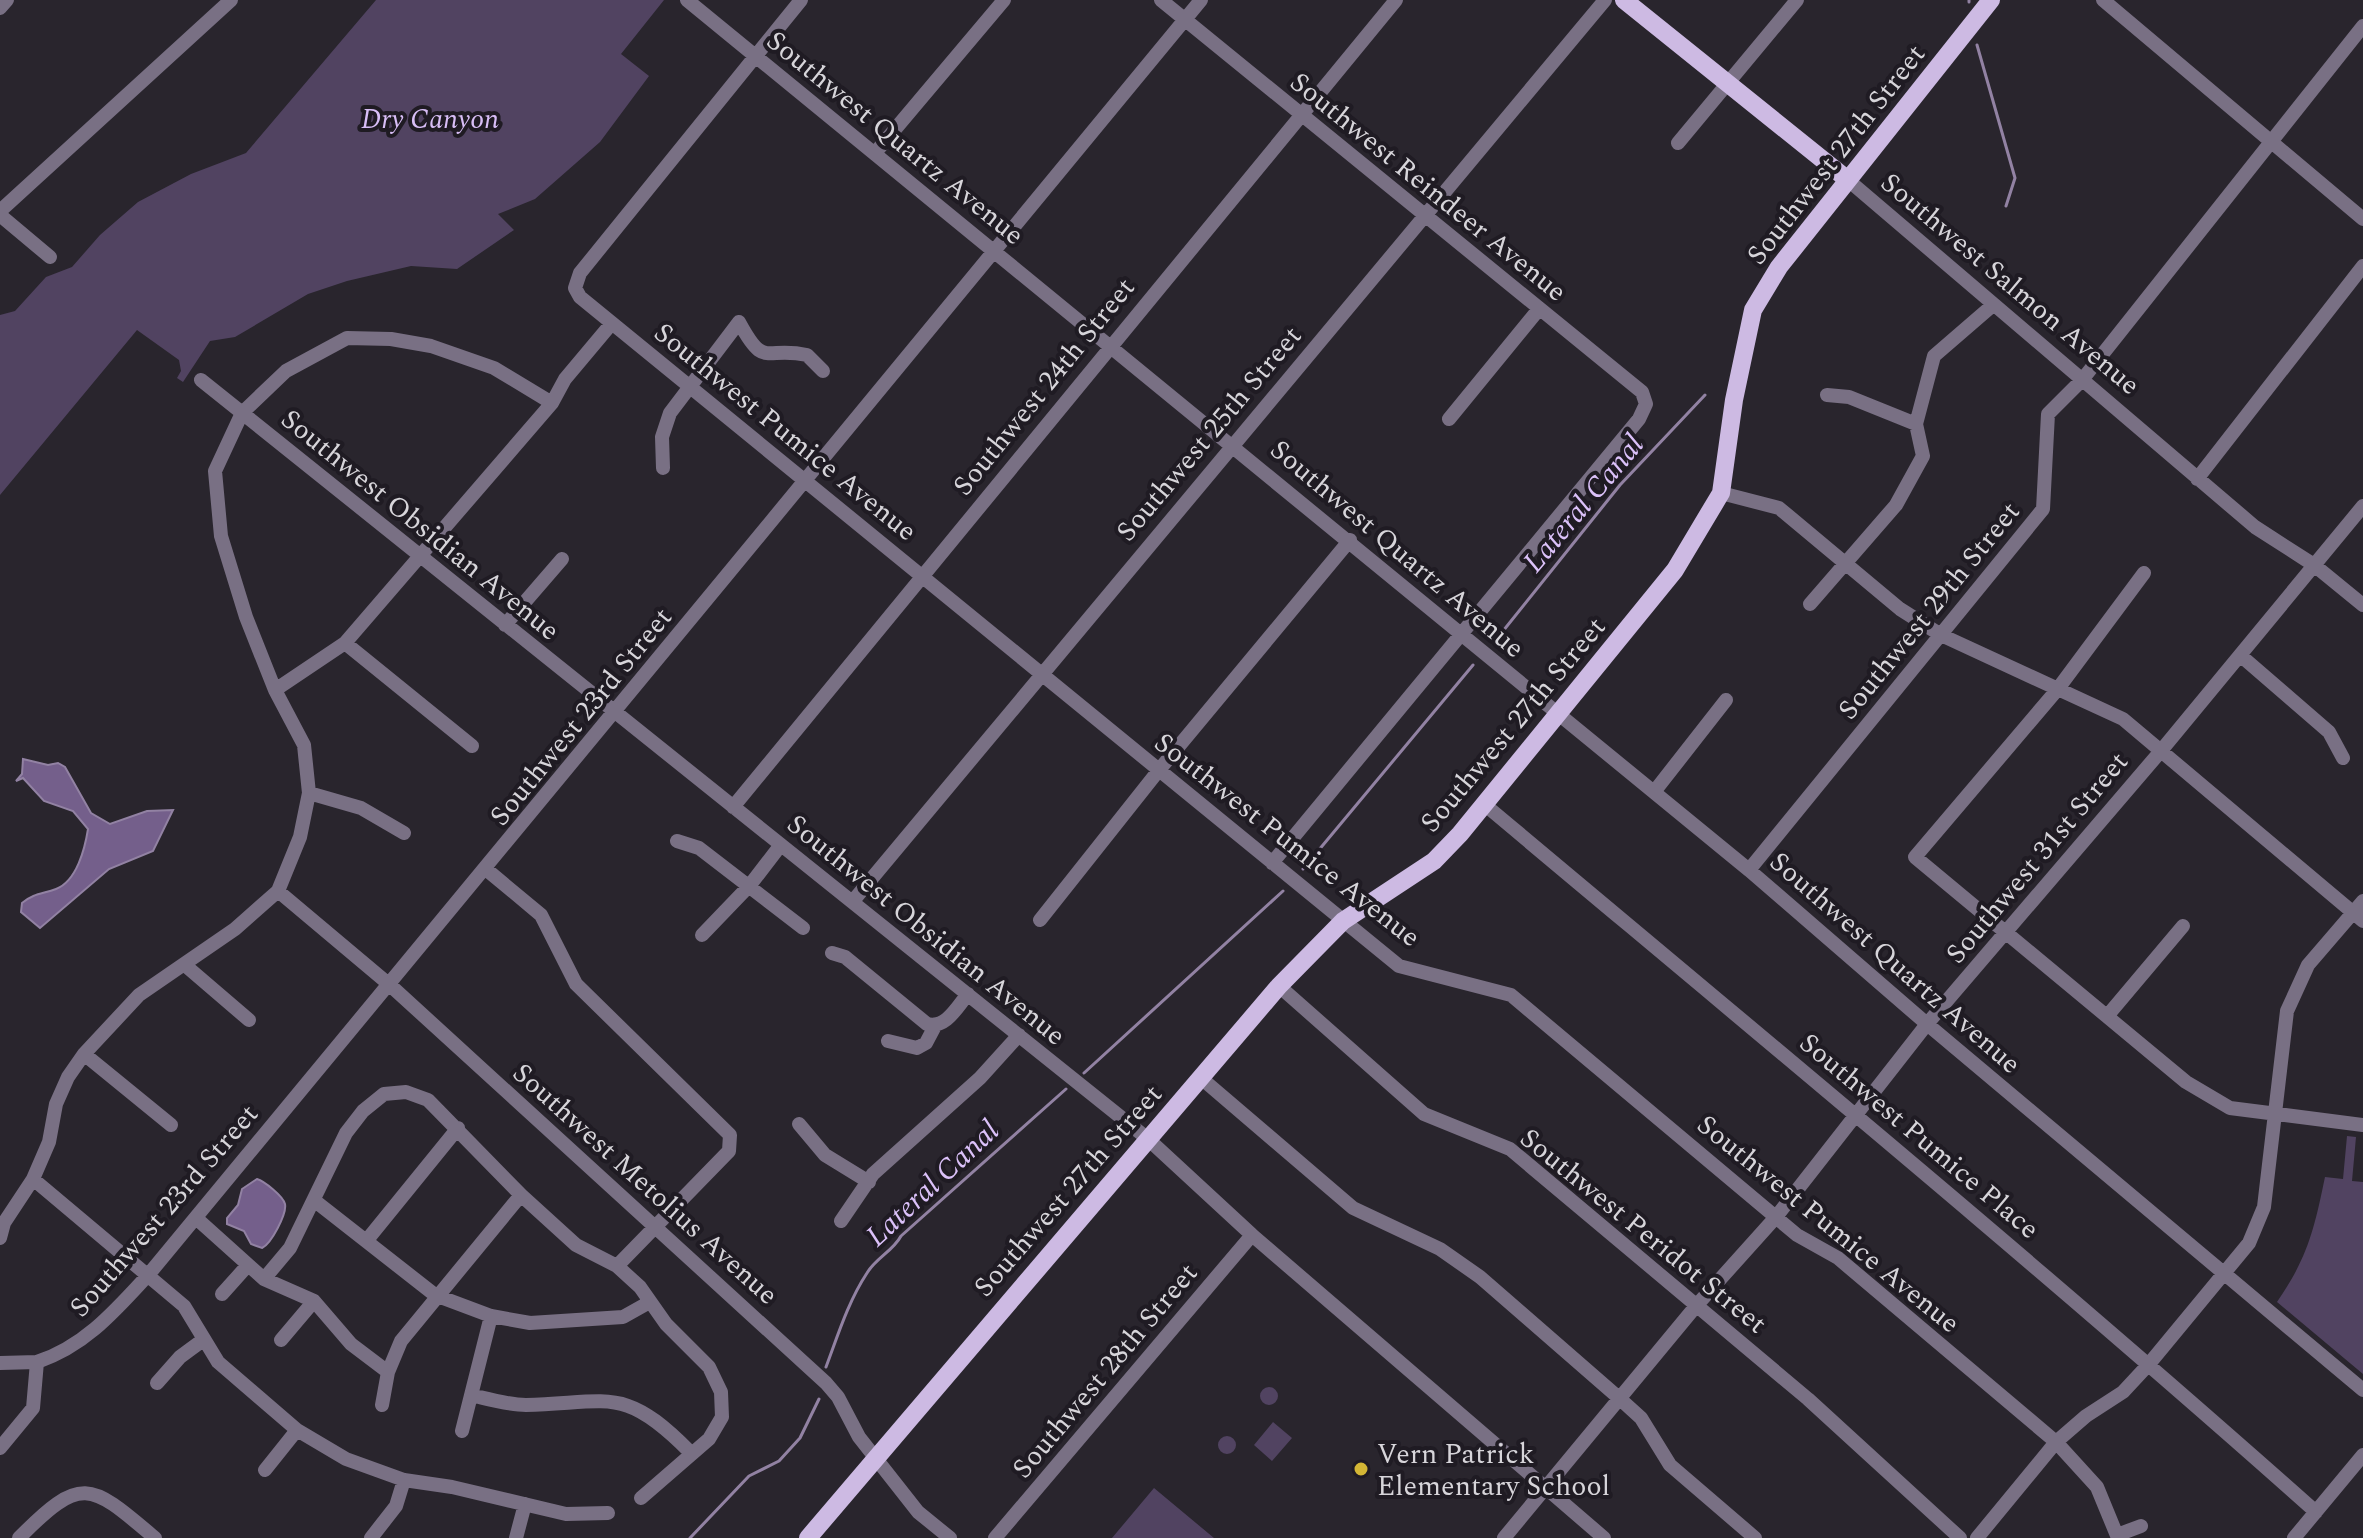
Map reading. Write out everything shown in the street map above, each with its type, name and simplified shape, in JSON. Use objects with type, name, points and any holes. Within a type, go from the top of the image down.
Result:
[{"type":"main road","name":"Southwest Salmon Avenue","points":[[1624,0],[1730,81],[1848,180]]},
{"type":"main road","name":"Southwest 27th Street","points":[[808,1538],[1279,986],[1343,921],[1434,861],[1675,570],[1721,493],[1734,400],[1753,310],[1779,267],[1991,0]]},
{"type":"street","points":[[0,8],[7,0]]},
{"type":"street","name":"Southwest Quartz Avenue","points":[[687,0],[1350,540],[1557,715],[1749,870],[1927,1024],[2363,1390]]},
{"type":"street","points":[[754,56],[801,0]]},
{"type":"street","points":[[875,153],[1004,0]]},
{"type":"street","name":"Southwest Reindeer Avenue","points":[[1161,0],[1642,392],[1646,404],[1639,419],[1461,632]]},
{"type":"street","name":"Southwest 23rd Street","points":[[37,1362],[67,1350],[90,1336],[149,1274],[616,714],[804,480],[1201,0]]},
{"type":"street","name":"Southwest 24th Street","points":[[733,807],[1109,345],[1396,0]]},
{"type":"street","name":"Southwest 25th Street","points":[[853,901],[1040,673],[1605,0]]},
{"type":"street","points":[[1678,143],[1797,0]]},
{"type":"street","points":[[2103,0],[2363,219]]},
{"type":"street","points":[[50,257],[0,213],[222,3]]},
{"type":"street","name":"Southwest 29th Street","points":[[1749,870],[2043,509],[2048,414],[2082,380],[2363,26]]},
{"type":"street","name":"Southwest Pumice Avenue","points":[[754,56],[576,280],[580,297],[1399,966],[1511,995],[1797,1235],[1838,1258],[2056,1442],[2097,1487],[2118,1537]]},
{"type":"street","name":"Southwest Salmon Avenue","points":[[1848,180],[2255,527],[2314,565],[2363,605]]},
{"type":"street","points":[[2197,479],[2363,266]]},
{"type":"street","points":[[1810,604],[1896,505],[1923,456],[1916,424],[1934,356],[1993,305]]},
{"type":"street","points":[[1449,419],[1539,309]]},
{"type":"street","points":[[663,468],[662,437],[670,413],[739,322],[752,347],[761,354],[807,355],[823,371]]},
{"type":"street","points":[[275,690],[345,643],[552,403],[565,379],[612,323]]},
{"type":"street","points":[[0,1238],[4,1223],[33,1179],[49,1142],[56,1104],[68,1077],[84,1054],[139,995],[186,966],[278,891],[300,837],[309,793],[304,745],[275,690],[246,617],[221,536],[215,471],[242,413],[286,371],[347,338],[391,339],[431,346],[494,368],[552,403]]},
{"type":"street","name":"Southwest Obsidian Avenue","points":[[201,380],[417,558],[853,901],[1148,1139],[1252,1235],[1604,1538]]},
{"type":"street","points":[[1827,395],[1849,397],[1916,424]]},
{"type":"street","points":[[1721,493],[1779,508],[1900,609],[1941,635],[2123,719],[2359,911],[2308,965],[2296,985],[2287,1011],[2264,1207],[2249,1243],[2149,1364],[2123,1392],[2086,1416],[2056,1442],[1977,1538]]},
{"type":"street","name":"Southwest 31st Street","points":[[1504,1538],[1696,1306],[1776,1217],[1927,1024],[2160,752],[2363,506]]},
{"type":"street","points":[[1040,920],[1159,770],[1350,540]]},
{"type":"street","points":[[505,625],[562,559]]},
{"type":"street","points":[[2144,573],[2057,690],[1915,857],[2186,1082],[2230,1108],[2363,1125]]},
{"type":"street","points":[[1272,863],[1461,632]]},
{"type":"street","points":[[345,643],[472,746]]},
{"type":"street","points":[[2240,655],[2329,732],[2343,758]]},
{"type":"street","points":[[1654,792],[1726,700]]},
{"type":"street","points":[[309,793],[361,808],[404,833]]},
{"type":"street","name":"Southwest Pumice Place","points":[[1484,804],[2149,1364],[2316,1512]]},
{"type":"street","points":[[677,841],[699,848],[803,928]]},
{"type":"street","points":[[702,935],[750,885],[780,846]]},
{"type":"street","points":[[487,870],[541,915],[576,984],[730,1135],[729,1151],[617,1266]]},
{"type":"street","name":"Southwest Metolius Avenue","points":[[278,891],[391,986],[826,1383],[838,1397],[859,1437],[918,1512],[950,1538]]},
{"type":"street","points":[[2108,1015],[2183,926]]},
{"type":"street","points":[[832,953],[845,957],[927,1024],[935,1026],[944,1022],[968,994]]},
{"type":"street","points":[[186,966],[249,1020]]},
{"type":"street","name":"Southwest Peridot Street","points":[[1279,986],[1424,1114],[1510,1149],[1808,1399],[1960,1538]]},
{"type":"street","points":[[888,1041],[917,1048],[926,1043],[935,1026]]},
{"type":"street","points":[[841,1221],[898,1149],[980,1078],[1019,1035]]},
{"type":"street","points":[[84,1054],[171,1125]]},
{"type":"street","points":[[1201,1078],[1353,1208],[1440,1249],[1480,1277],[1641,1418],[1670,1465],[1755,1538]]},
{"type":"street","points":[[264,1279],[290,1248],[346,1133],[384,1094],[406,1092],[428,1100],[521,1195],[576,1245],[617,1266],[640,1287],[648,1303],[709,1367],[721,1392],[722,1417],[709,1439],[690,1452],[641,1498]]},
{"type":"street","points":[[799,1124],[825,1155],[869,1182]]},
{"type":"street","points":[[367,1240],[458,1128]]},
{"type":"street","points":[[33,1179],[184,1306],[218,1362],[297,1430],[346,1459],[404,1480],[566,1514],[608,1513]]},
{"type":"street","points":[[382,1405],[388,1372],[401,1341],[435,1295],[521,1195]]},
{"type":"street","points":[[315,1201],[435,1295],[491,1316],[530,1323],[623,1317],[648,1303]]},
{"type":"street","points":[[196,1218],[264,1279],[314,1301],[351,1344],[388,1372]]},
{"type":"street","name":"Southwest 28th Street","points":[[995,1538],[1252,1235]]},
{"type":"street","points":[[222,1294],[248,1265]]},
{"type":"street","points":[[281,1340],[314,1301]]},
{"type":"street","points":[[462,1431],[491,1316]]},
{"type":"street","points":[[157,1383],[180,1357],[203,1340]]},
{"type":"street","points":[[0,1363],[37,1362],[33,1408],[0,1448]]},
{"type":"street","points":[[471,1395],[523,1405],[605,1399],[657,1419],[690,1452]]},
{"type":"street","points":[[265,1470],[297,1430]]},
{"type":"street","points":[[2294,1538],[2363,1455]]},
{"type":"street","points":[[371,1538],[396,1506],[404,1480]]},
{"type":"street","points":[[19,1538],[55,1502],[75,1494],[92,1494],[110,1500],[155,1538]]},
{"type":"street","points":[[516,1538],[525,1504]]},
{"type":"street","points":[[2118,1537],[2141,1526]]},
{"type":"green space","name":"Dry Canyon","points":[[376,0],[664,0],[621,54],[649,76],[600,142],[535,199],[498,214],[514,230],[457,269],[411,266],[308,294],[235,337],[210,341],[183,382],[177,378],[181,371],[179,360],[137,330],[0,495],[0,315],[15,311],[46,277],[72,267],[100,235],[138,202],[191,174],[246,153]]},
{"type":"green space","points":[[2347,1136],[2356,1137],[2352,1181],[2363,1182],[2363,1374],[2277,1302],[2296,1271],[2308,1242],[2325,1177],[2343,1179]]},
{"type":"green space","points":[[1269,1387],[1278,1396],[1269,1405],[1260,1396]]},
{"type":"green space","points":[[1273,1422],[1292,1438],[1272,1461],[1254,1445]]},
{"type":"green space","points":[[1227,1436],[1236,1445],[1227,1454],[1218,1445]]},
{"type":"green space","points":[[1154,1488],[1214,1538],[1112,1538]]},
{"type":"shaded area","points":[[23,759],[48,765],[58,763],[65,767],[91,813],[110,824],[147,811],[173,810],[153,851],[109,869],[40,928],[21,912],[22,903],[35,895],[56,889],[69,879],[82,854],[88,829],[73,811],[44,801],[23,778],[16,781],[22,774]]},
{"type":"shaded area","points":[[257,1179],[273,1189],[285,1204],[278,1228],[262,1248],[251,1244],[244,1231],[227,1224],[227,1218],[238,1205],[242,1189]]},
{"type":"waterway","points":[[1977,45],[2015,178],[2006,206]]},
{"type":"waterway","name":"Lateral Canal","points":[[1495,641],[1620,485],[1705,395]]},
{"type":"waterway","name":"Lateral Canal","points":[[1303,869],[1473,665]]},
{"type":"waterway","name":"Lateral Canal","points":[[1084,1073],[1283,891]]},
{"type":"waterway","name":"Lateral Canal","points":[[826,1367],[849,1307],[871,1268],[901,1236],[1066,1089]]},
{"type":"waterway","name":"Lateral Canal","points":[[690,1538],[749,1476],[779,1461],[800,1438],[819,1399]]},
{"type":"place","name":"Vern Patrick Elementary School","points":[[1361,1469]]}]
